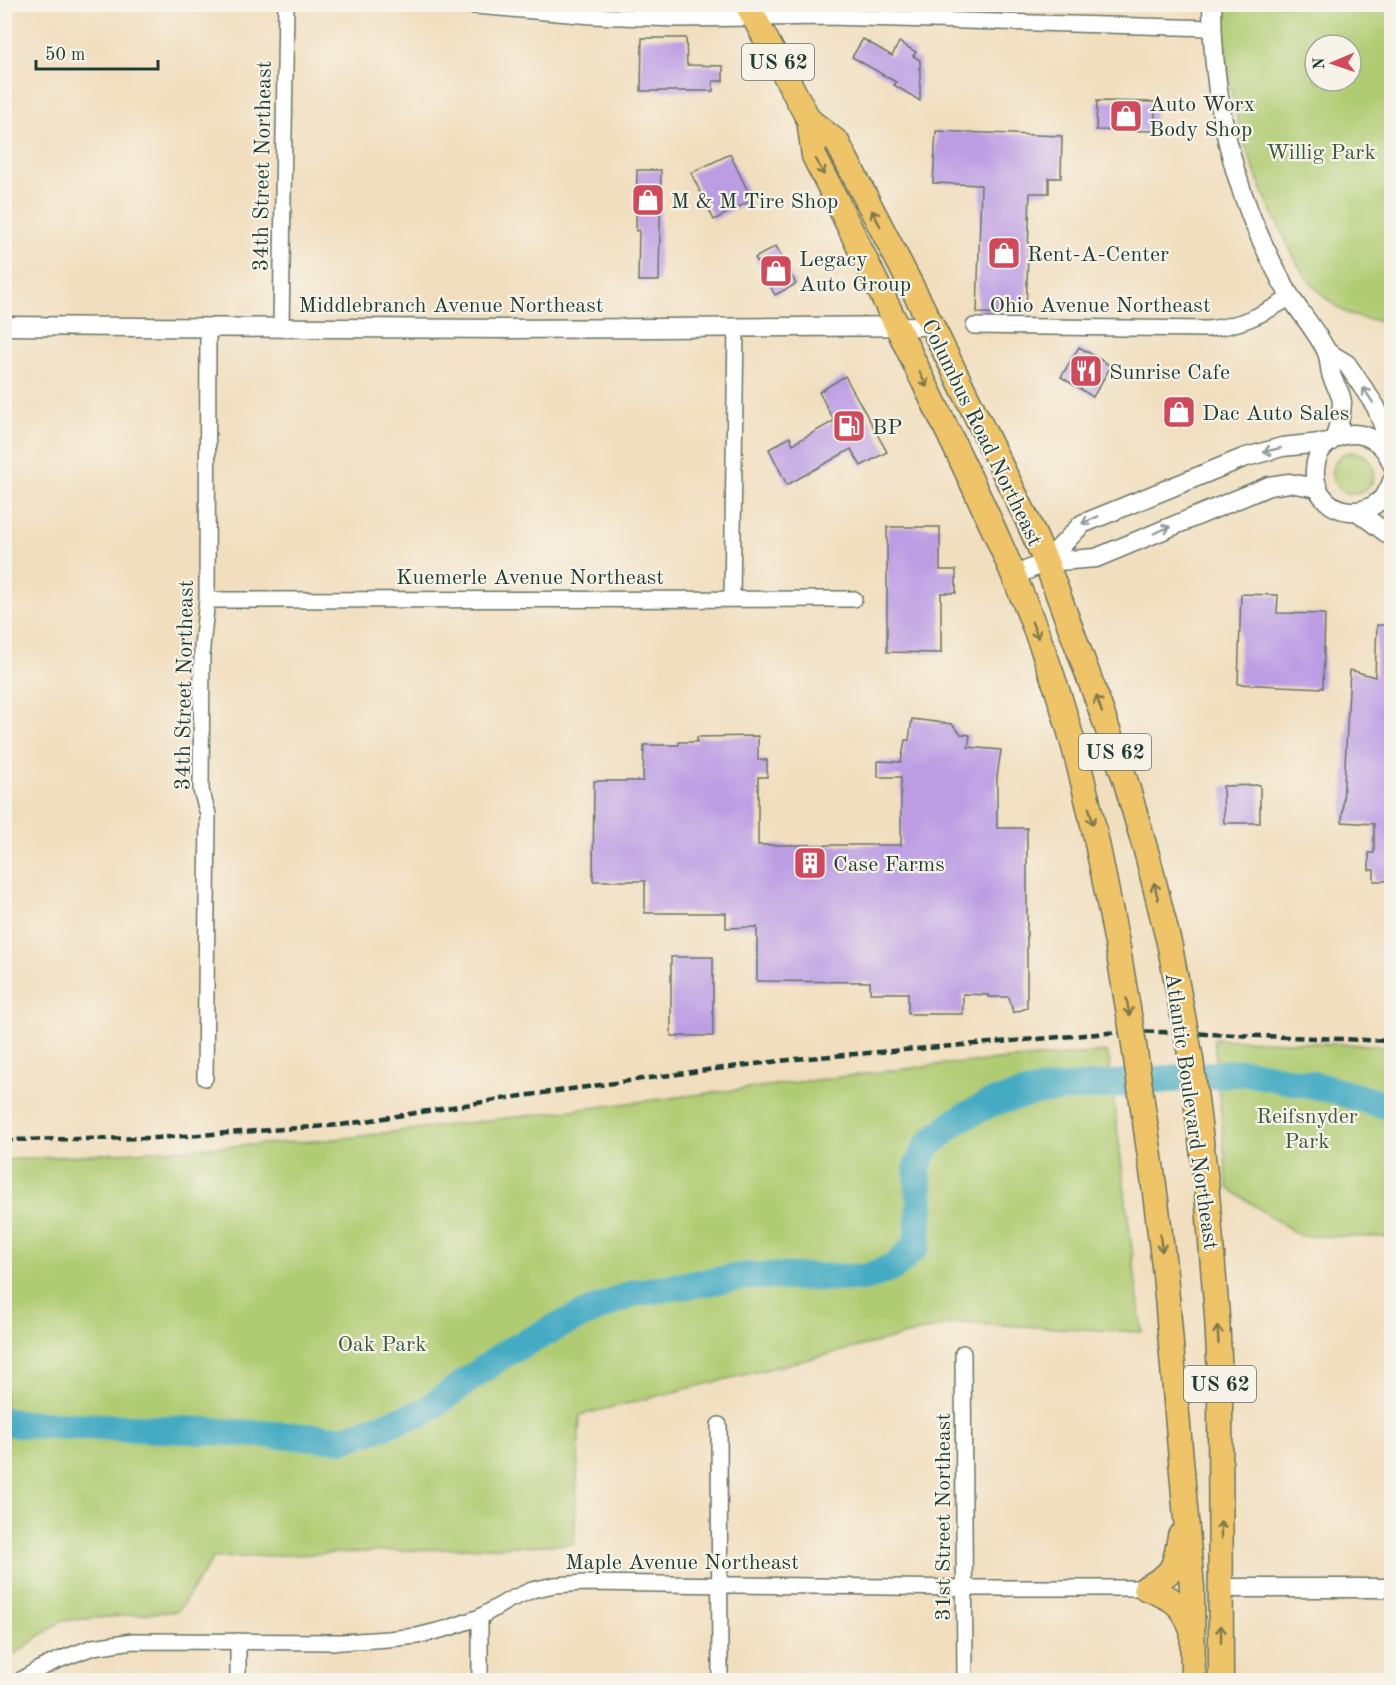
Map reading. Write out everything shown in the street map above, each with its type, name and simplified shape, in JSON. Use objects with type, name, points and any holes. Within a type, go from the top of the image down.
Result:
[{"type":"highway","name":"Columbus Road Northeast","points":[[751,12],[809,120],[814,156],[976,489],[1014,576]]},
{"type":"highway","name":"Columbus Road Northeast","points":[[809,120],[837,142],[932,326],[1046,562]]},
{"type":"highway","name":"Atlantic Boulevard Northeast","points":[[1046,562],[1125,779],[1170,947],[1188,1041],[1206,1181],[1217,1316],[1220,1377],[1221,1680]]},
{"type":"highway","name":"US 62","points":[[1014,576],[1060,699],[1078,761],[1100,855],[1135,1050],[1165,1274],[1192,1588],[1193,1680]]},
{"type":"highway","points":[[1146,1588],[1164,1578],[1173,1567],[1185,1510]]},
{"type":"highway","points":[[1146,1588],[1178,1604],[1186,1615],[1192,1631]]},
{"type":"street","name":"34th Street Northeast","points":[[280,328],[286,4]]},
{"type":"street","points":[[452,4],[678,20],[751,12],[829,11],[1212,28]]},
{"type":"street","points":[[1212,4],[1212,28],[1223,122],[1252,218],[1291,297],[1328,352],[1347,364],[1376,407],[1384,428],[1388,457]]},
{"type":"street","name":"Ohio Avenue Northeast","points":[[974,326],[1208,329],[1233,326],[1246,321],[1291,297]]},
{"type":"street","name":"Middlebranch Avenue Northeast","points":[[4,326],[736,328],[932,326]]},
{"type":"street","name":"34th Street Northeast","points":[[205,1078],[208,814],[201,789],[202,646],[207,600],[208,327]]},
{"type":"street","points":[[732,598],[736,328]]},
{"type":"street","points":[[1328,352],[1332,376],[1342,401],[1341,413],[1332,440],[1321,451],[1316,463],[1315,476],[1318,488],[1334,507],[1344,511],[1358,512],[1369,509],[1379,502],[1387,493],[1392,482]]},
{"type":"street","points":[[1046,562],[1082,524],[1243,458],[1282,447],[1332,440],[1351,434],[1362,434],[1377,441],[1388,457]]},
{"type":"street","points":[[1014,576],[1046,562],[1096,558],[1269,486],[1287,483],[1318,488]]},
{"type":"street","points":[[1358,512],[1392,537]]},
{"type":"street","name":"Kuemerle Avenue Northeast","points":[[207,600],[854,599]]},
{"type":"street","name":"31st Street Northeast","points":[[963,1353],[965,1680]]},
{"type":"street","points":[[719,1425],[720,1680]]},
{"type":"street","name":"Maple Avenue Northeast","points":[[21,1680],[56,1661],[93,1647],[133,1641],[342,1642],[417,1636],[480,1617],[532,1590],[586,1582],[965,1588],[1146,1588]]},
{"type":"street","points":[[1221,1588],[1392,1588]]},
{"type":"street","points":[[480,1617],[480,1680]]},
{"type":"street","points":[[238,1641],[238,1680]]},
{"type":"green space","name":"Willig Park","points":[[1223,5],[1391,5],[1391,321],[1362,318],[1341,310],[1319,292],[1299,267],[1257,178],[1247,150],[1231,93]]},
{"type":"green space","points":[[1353,452],[1368,458],[1374,473],[1368,488],[1353,494],[1338,488],[1332,473],[1338,458]]},
{"type":"green space","name":"Reifsnyder Park","points":[[1214,1039],[1391,1046],[1391,1237],[1300,1236],[1228,1188]]},
{"type":"green space","name":"Oak Park","points":[[1108,1052],[1142,1332],[956,1323],[580,1415],[574,1544],[213,1558],[178,1611],[61,1621],[5,1661],[5,1160],[328,1140],[945,1064]]},
{"type":"building","points":[[642,38],[686,38],[687,65],[723,66],[723,81],[713,81],[713,91],[641,91]]},
{"type":"building","points":[[863,39],[892,56],[899,42],[916,52],[913,56],[920,60],[920,101],[894,85],[896,82],[852,57]]},
{"type":"building","name":"Auto Worx Body Shop","points":[[1097,101],[1155,102],[1155,131],[1096,130]]},
{"type":"building","points":[[936,131],[1062,136],[1061,178],[1049,178],[1049,193],[1030,193],[1026,314],[977,313],[981,185],[933,183]]},
{"type":"building","points":[[730,154],[752,200],[714,220],[691,173]]},
{"type":"building","name":"M & M Tire Shop","points":[[637,170],[661,170],[659,281],[638,281]]},
{"type":"building","name":"Legacy Auto Group","points":[[776,246],[796,284],[775,295],[755,258]]},
{"type":"building","name":"Sunrise Cafe","points":[[1079,347],[1111,366],[1093,397],[1061,377]]},
{"type":"building","name":"BP","points":[[845,376],[887,452],[861,466],[851,449],[787,485],[769,449],[790,437],[793,444],[834,421],[819,392]]},
{"type":"building","points":[[887,527],[940,527],[940,570],[956,570],[956,593],[941,593],[941,653],[887,652]]},
{"type":"building","points":[[1241,594],[1278,595],[1277,613],[1325,614],[1323,688],[1238,684]]},
{"type":"building","points":[[1377,625],[1391,625],[1392,881],[1374,881],[1374,870],[1369,870],[1369,853],[1374,853],[1374,824],[1342,822],[1350,670],[1375,677]]},
{"type":"building","name":"Case Farms","points":[[912,719],[952,724],[961,734],[970,735],[968,747],[1001,750],[997,777],[997,828],[1027,828],[1027,1008],[1013,1013],[1009,997],[963,994],[963,1014],[908,1014],[908,993],[870,993],[870,982],[757,981],[757,927],[726,928],[726,913],[645,913],[645,881],[593,881],[594,781],[643,781],[644,745],[679,745],[679,742],[697,742],[697,737],[758,736],[758,760],[767,760],[767,777],[758,777],[758,845],[901,845],[901,777],[878,777],[878,761],[901,762],[905,740],[909,740]]},
{"type":"building","points":[[1260,785],[1260,823],[1224,823],[1223,786]]},
{"type":"building","points":[[671,957],[713,957],[713,1036],[671,1036]]},
{"type":"waterway","points":[[4,1421],[19,1424],[344,1439],[424,1412],[504,1354],[562,1324],[634,1293],[747,1276],[865,1278],[895,1266],[917,1245],[920,1205],[917,1166],[928,1145],[956,1121],[991,1103],[1039,1091],[1245,1072],[1318,1086],[1392,1107]]},
{"type":"railway","points":[[4,1140],[156,1138],[341,1125],[508,1098],[796,1059],[1132,1031],[1392,1041]]},
{"type":"place","name":"Auto Worx Body Shop","points":[[1126,116]]},
{"type":"place","name":"M & M Tire Shop","points":[[648,200]]},
{"type":"place","name":"Rent-A-Center","points":[[1004,253]]},
{"type":"place","name":"Legacy Auto Group","points":[[776,271]]},
{"type":"place","name":"Sunrise Cafe","points":[[1086,371]]},
{"type":"place","name":"Dac Auto Sales","points":[[1179,412]]},
{"type":"place","name":"BP","points":[[849,426]]},
{"type":"place","name":"Case Farms","points":[[810,863]]}]
